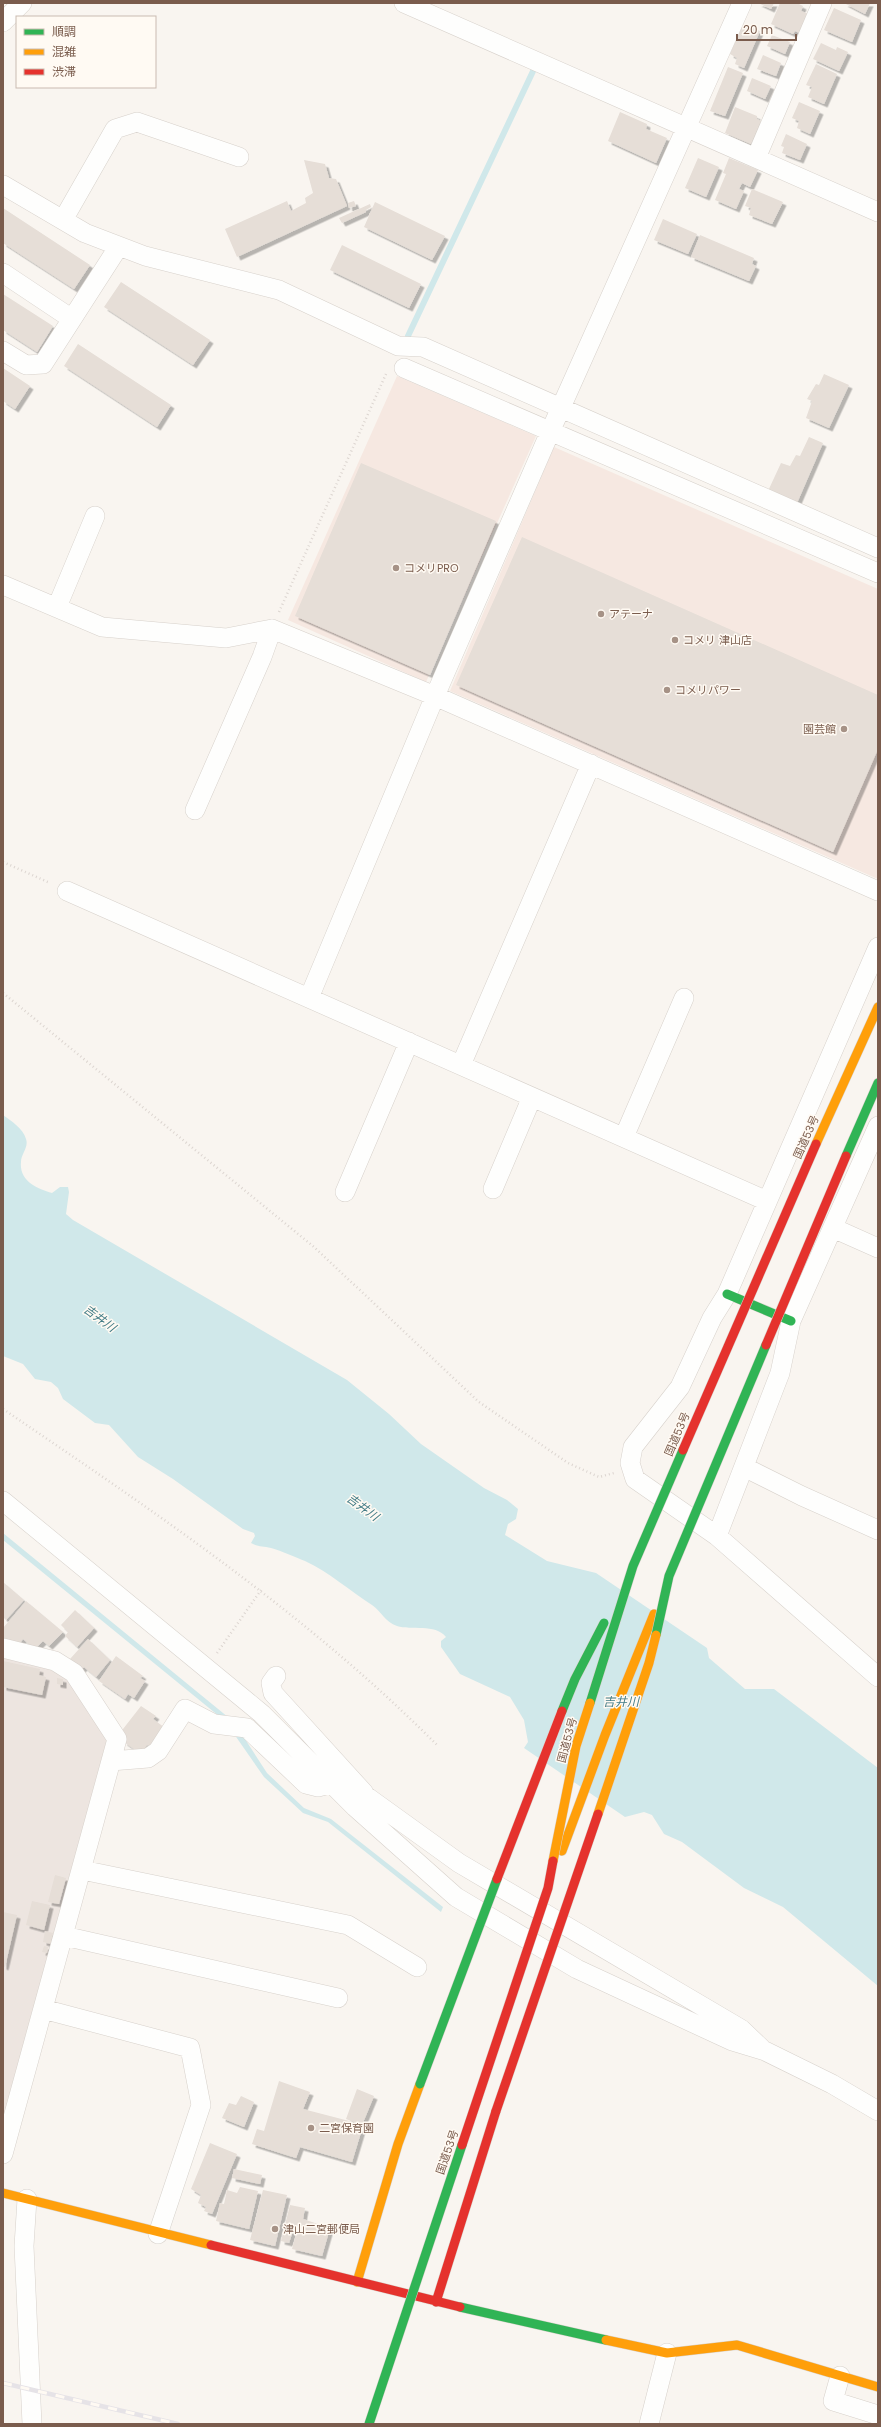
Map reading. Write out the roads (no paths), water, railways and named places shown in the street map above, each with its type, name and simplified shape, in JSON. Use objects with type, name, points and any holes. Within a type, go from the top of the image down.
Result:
[{"type":"main road","name":"国道53号","points":[[548,1888],[576,1746],[633,1566],[816,1144],[878,1007]]},
{"type":"main road","points":[[837,1098],[874,1041]]},
{"type":"main road","name":"国道53号","points":[[369,2424],[548,1888],[605,1735],[669,1576],[878,1083]]},
{"type":"main road","points":[[727,1294],[791,1321]]},
{"type":"main road","points":[[357,2282],[398,2144],[527,1800],[575,1679],[633,1566]]},
{"type":"main road","points":[[436,2302],[496,2111],[648,1663],[669,1576]]},
{"type":"main road","points":[[3,2193],[158,2234],[436,2302],[667,2353],[737,2345],[878,2387]]},
{"type":"street","points":[[3,22],[22,3]]},
{"type":"street","points":[[404,3],[878,212]]},
{"type":"street","points":[[310,998],[435,696],[561,407],[742,3]]},
{"type":"street","points":[[756,158],[822,3]]},
{"type":"street","points":[[62,220],[115,129],[137,122],[239,157]]},
{"type":"street","points":[[3,185],[85,233],[145,256],[279,290],[398,346],[423,347],[878,548]]},
{"type":"street","points":[[3,351],[26,365],[43,364],[119,246]]},
{"type":"street","points":[[3,273],[72,319]]},
{"type":"street","points":[[404,368],[878,573]]},
{"type":"street","points":[[56,607],[96,516]]},
{"type":"street","points":[[3,585],[102,627],[226,638],[272,628],[592,764],[878,891]]},
{"type":"street","points":[[196,810],[262,657],[272,628]]},
{"type":"street","points":[[461,1065],[592,764]]},
{"type":"street","points":[[67,891],[767,1201]]},
{"type":"street","points":[[878,947],[727,1294],[712,1318],[680,1387],[633,1447],[630,1463],[635,1479],[717,1536],[878,1677]]},
{"type":"street","points":[[624,1138],[684,998]]},
{"type":"street","points":[[345,1192],[409,1042]]},
{"type":"street","points":[[493,1189],[532,1097]]},
{"type":"street","points":[[717,1536],[780,1373],[791,1321],[878,1126]]},
{"type":"street","points":[[833,1228],[878,1248]]},
{"type":"street","points":[[744,1467],[802,1496],[878,1530]]},
{"type":"street","points":[[3,1501],[262,1714],[356,1807],[456,1897],[577,1969],[732,2041],[765,2051],[832,2084],[878,2111]]},
{"type":"street","points":[[3,1648],[56,1661],[74,1673],[117,1738],[64,1936],[3,2154]]},
{"type":"street","points":[[276,1676],[271,1683],[273,1693],[366,1796],[459,1864],[741,2029],[765,2051]]},
{"type":"street","points":[[111,1761],[132,1761],[148,1758],[158,1751],[185,1709],[214,1724],[247,1728],[306,1784],[318,1787],[333,1783],[366,1796]]},
{"type":"street","points":[[82,1870],[348,1925],[417,1967]]},
{"type":"street","points":[[64,1936],[338,1998]]},
{"type":"street","points":[[43,2010],[190,2048],[201,2105],[158,2234]]},
{"type":"street","points":[[27,2200],[24,2246],[32,2424]]},
{"type":"street","points":[[649,2424],[667,2353]]},
{"type":"street","points":[[840,2376],[833,2402],[878,2415]]},
{"type":"water","name":"吉井川","points":[[3,1115],[20,1128],[26,1139],[26,1148],[22,1156],[21,1169],[26,1179],[35,1186],[52,1193],[60,1187],[68,1187],[69,1192],[66,1214],[73,1220],[347,1380],[389,1414],[421,1444],[484,1488],[507,1500],[518,1509],[516,1519],[508,1524],[505,1535],[547,1561],[596,1573],[707,1648],[709,1658],[745,1689],[774,1689],[878,1768],[878,1986],[783,1907],[744,1888],[682,1842],[664,1834],[652,1815],[644,1812],[625,1817],[524,1748],[528,1742],[524,1720],[510,1697],[460,1674],[441,1647],[441,1641],[446,1637],[441,1633],[436,1630],[397,1626],[386,1619],[372,1605],[314,1565],[280,1551],[251,1543],[255,1536],[254,1533],[243,1529],[173,1479],[138,1457],[109,1425],[95,1423],[63,1399],[58,1388],[51,1382],[35,1379],[23,1364],[3,1356]]},
{"type":"water","points":[[3,1533],[234,1722],[267,1773],[304,1808],[331,1819],[443,1907],[441,1912],[328,1822],[303,1813],[264,1777],[225,1721],[3,1540]]},
{"type":"waterway","points":[[408,336],[535,67]]},
{"type":"railway","points":[[3,2383],[178,2424]]},
{"type":"place","name":"コメリPRO","points":[[396,568]]},
{"type":"place","name":"アテーナ","points":[[601,614]]},
{"type":"place","name":"コメリ 津山店","points":[[675,640]]},
{"type":"place","name":"コメリパワー","points":[[667,690]]},
{"type":"place","name":"園芸館","points":[[844,729]]},
{"type":"place","name":"二宮保育園","points":[[311,2128]]},
{"type":"place","name":"津山二宮郵便局","points":[[275,2229]]}]
